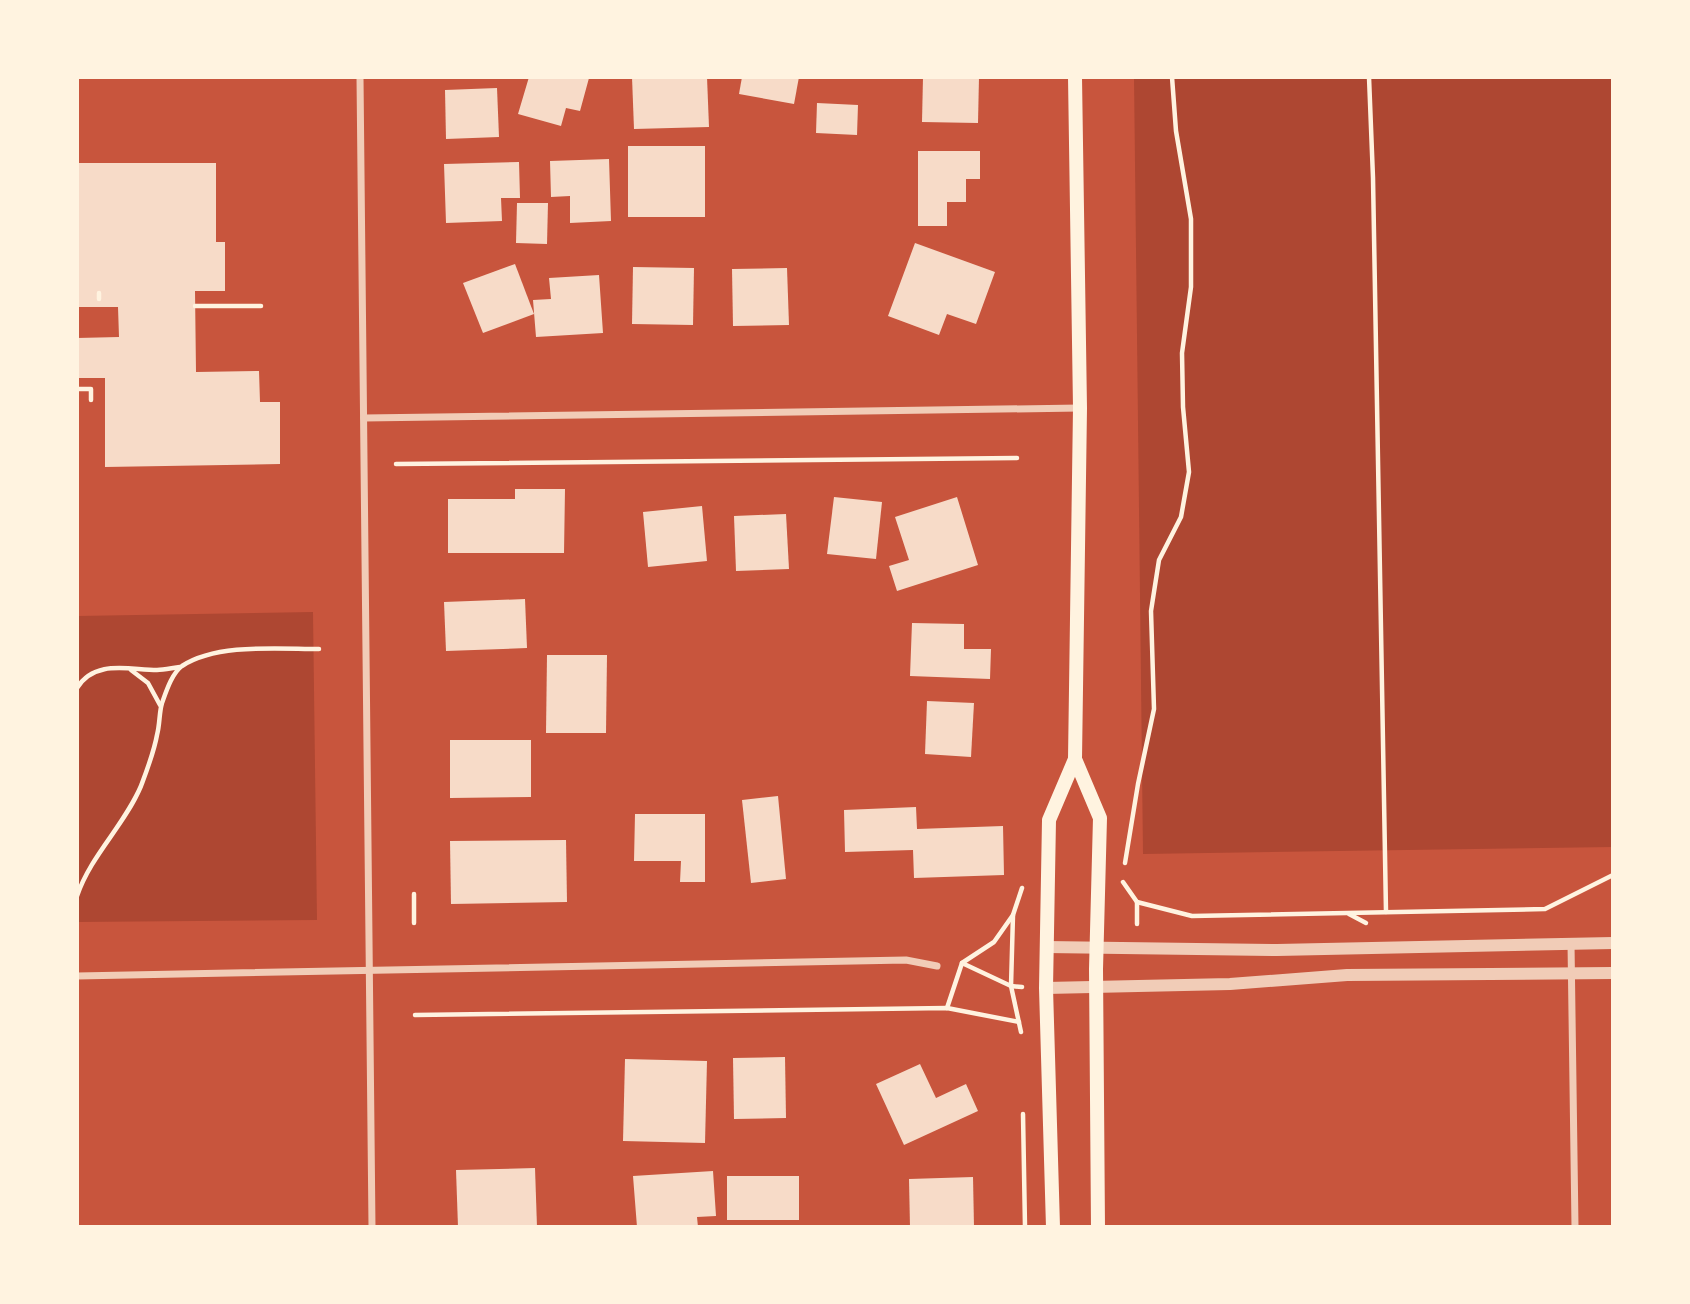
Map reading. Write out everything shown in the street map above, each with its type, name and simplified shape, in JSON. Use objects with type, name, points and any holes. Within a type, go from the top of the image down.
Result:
[{"type":"main road","points":[[1075,77],[1080,408],[1076,759],[1100,818],[1096,986],[1098,1227]]},
{"type":"main road","points":[[1053,1227],[1046,988],[1049,820],[1076,759]]},
{"type":"street","points":[[360,77],[372,1227]]},
{"type":"street","points":[[364,418],[1080,408]]},
{"type":"street","points":[[1571,942],[1575,1227]]},
{"type":"street","points":[[1046,947],[1277,950],[1613,943]]},
{"type":"street","points":[[77,976],[906,960],[937,966]]},
{"type":"street","points":[[1046,988],[1230,984],[1347,975],[1613,973]]},
{"type":"path","points":[[1137,924],[1137,902],[1123,883],[1128,836],[1154,709],[1151,611],[1159,560],[1181,517],[1189,472],[1183,407],[1182,354],[1191,287],[1191,219],[1176,131],[1172,77]]},
{"type":"path","points":[[1369,77],[1386,912]]},
{"type":"path","points":[[99,292],[99,299]]},
{"type":"path","points":[[195,306],[261,306]]},
{"type":"path","points":[[77,389],[91,389],[91,400]]},
{"type":"path","points":[[396,464],[1017,457]]},
{"type":"path","points":[[77,688],[90,675],[103,668],[160,670],[180,667],[208,656],[246,649],[319,649]]},
{"type":"path","points":[[77,896],[88,868],[129,811],[157,736],[161,706],[180,667]]},
{"type":"path","points":[[130,669],[148,683],[161,706]]},
{"type":"path","points":[[1137,902],[1192,916],[1545,909],[1613,875]]},
{"type":"path","points":[[937,966],[962,962],[994,942],[1013,915],[1024,882]]},
{"type":"path","points":[[414,894],[414,923]]},
{"type":"path","points":[[1013,915],[1011,986],[1021,1046]]},
{"type":"path","points":[[962,962],[1011,986]]},
{"type":"path","points":[[947,1008],[962,962]]},
{"type":"path","points":[[415,1015],[947,1008],[1019,1022]]},
{"type":"path","points":[[1023,1101],[1025,1227]]},
{"type":"shaded area","points":[[1134,77],[1613,77],[1613,847],[1143,854]]},
{"type":"shaded area","points":[[313,612],[317,920],[77,922],[77,616]]},
{"type":"building","points":[[529,77],[589,78],[580,111],[566,108],[561,126],[518,114]]},
{"type":"building","points":[[632,77],[707,77],[709,127],[634,129]]},
{"type":"building","points":[[742,77],[799,77],[794,104],[739,94]]},
{"type":"building","points":[[923,77],[979,77],[978,123],[922,122]]},
{"type":"building","points":[[497,88],[499,137],[446,139],[445,90]]},
{"type":"building","points":[[817,103],[858,105],[857,135],[816,133]]},
{"type":"building","points":[[628,146],[705,146],[705,217],[628,217]]},
{"type":"building","points":[[918,151],[980,151],[980,179],[966,179],[966,202],[947,202],[947,226],[918,226]]},
{"type":"building","points":[[609,159],[611,221],[570,223],[570,196],[551,197],[550,161]]},
{"type":"building","points":[[519,162],[520,198],[501,198],[502,221],[446,223],[444,164]]},
{"type":"building","points":[[77,163],[216,163],[216,242],[225,242],[225,291],[195,291],[196,372],[259,371],[260,402],[280,402],[280,464],[105,467],[105,378],[77,378],[77,338],[119,337],[118,307],[77,307]]},
{"type":"building","points":[[517,203],[548,203],[547,244],[516,243]]},
{"type":"building","points":[[915,243],[995,272],[976,324],[947,314],[939,335],[888,316]]},
{"type":"building","points":[[515,264],[534,314],[483,333],[463,283]]},
{"type":"building","points":[[633,267],[694,268],[693,325],[632,324]]},
{"type":"building","points":[[787,268],[789,325],[733,326],[732,269]]},
{"type":"building","points":[[599,275],[603,333],[536,337],[533,300],[551,299],[549,278]]},
{"type":"building","points":[[515,489],[565,489],[564,553],[448,553],[448,499],[515,499]]},
{"type":"building","points":[[834,497],[882,502],[876,559],[827,554]]},
{"type":"building","points":[[957,497],[978,565],[897,591],[889,566],[909,560],[895,517]]},
{"type":"building","points":[[702,506],[707,561],[648,567],[643,512]]},
{"type":"building","points":[[786,514],[789,569],[736,571],[734,516]]},
{"type":"building","points":[[525,599],[527,648],[446,651],[444,602]]},
{"type":"building","points":[[912,623],[964,624],[964,649],[991,649],[990,679],[910,676]]},
{"type":"building","points":[[547,655],[607,655],[606,733],[546,733]]},
{"type":"building","points":[[927,701],[974,703],[971,757],[925,754]]},
{"type":"building","points":[[450,740],[531,740],[531,797],[450,798]]},
{"type":"building","points":[[778,796],[786,879],[751,883],[742,800]]},
{"type":"building","points":[[916,807],[917,829],[1003,826],[1004,875],[914,878],[913,850],[845,852],[844,810]]},
{"type":"building","points":[[635,814],[705,814],[705,882],[680,882],[681,861],[634,861]]},
{"type":"building","points":[[566,840],[567,902],[451,904],[450,841]]},
{"type":"building","points":[[785,1057],[786,1118],[734,1119],[733,1058]]},
{"type":"building","points":[[625,1059],[707,1061],[705,1143],[623,1141]]},
{"type":"building","points":[[920,1064],[936,1098],[966,1084],[978,1111],[904,1145],[876,1084]]},
{"type":"building","points":[[535,1168],[537,1227],[458,1227],[456,1170]]},
{"type":"building","points":[[713,1171],[716,1216],[697,1217],[698,1227],[637,1227],[633,1176]]},
{"type":"building","points":[[727,1176],[799,1176],[799,1220],[727,1220]]},
{"type":"building","points":[[973,1177],[974,1227],[910,1227],[909,1179]]}]
